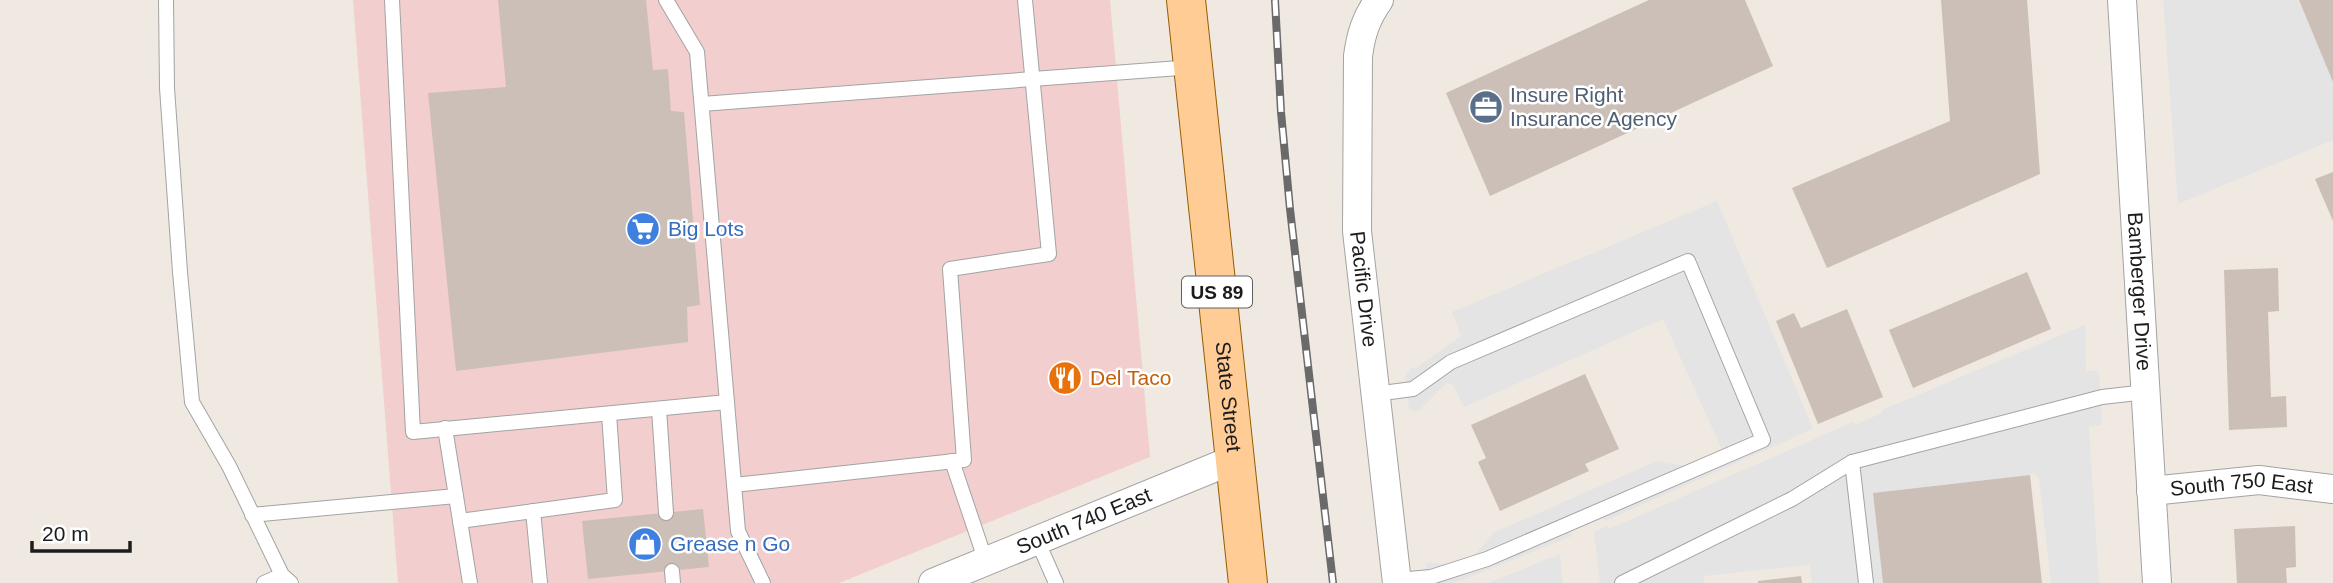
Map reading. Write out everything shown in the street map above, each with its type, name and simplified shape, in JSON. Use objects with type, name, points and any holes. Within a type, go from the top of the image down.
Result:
[{"type":"main road","name":"State Street","points":[[1186,0],[1248,583]]},
{"type":"street","name":"Pacific Drive","points":[[1379,0],[1367,17],[1359,45],[1357,231],[1397,581]]},
{"type":"street","name":"Bamberger Drive","points":[[2122,0],[2157,583]]},
{"type":"street","name":"South 740 East","points":[[933,583],[976,571],[1037,540],[1235,460]]},
{"type":"street","name":"South 750 East","points":[[2151,491],[2259,480],[2333,489]]},
{"type":"lane","points":[[166,0],[167,88],[192,402],[229,466],[286,579],[264,583]]},
{"type":"lane","points":[[392,0],[413,432],[727,402]]},
{"type":"lane","points":[[666,0],[697,52],[738,531],[763,583]]},
{"type":"lane","points":[[734,485],[964,460],[950,269],[1049,254],[1025,0]]},
{"type":"lane","points":[[702,104],[1193,67]]},
{"type":"lane","points":[[1375,394],[1413,389],[1451,362],[1688,261],[1763,440],[1487,559],[1431,577],[1397,581]]},
{"type":"lane","points":[[1622,583],[1792,499],[1852,463],[2102,397],[2146,392]]},
{"type":"lane","points":[[659,409],[666,513]]},
{"type":"lane","points":[[460,521],[615,500],[609,414]]},
{"type":"lane","points":[[445,428],[470,583]]},
{"type":"lane","points":[[952,461],[976,571]]},
{"type":"lane","points":[[1852,463],[1866,583]]},
{"type":"lane","points":[[253,515],[456,496]]},
{"type":"lane","points":[[533,511],[540,583]]},
{"type":"lane","points":[[1037,540],[1056,583]]},
{"type":"shaded area","points":[[353,0],[1110,0],[1150,457],[839,583],[398,583]]},
{"type":"shaded area","points":[[2163,0],[2299,0],[2333,82],[2333,140],[2178,204]]},
{"type":"shaded area","points":[[1717,201],[1813,429],[1605,521],[1603,518],[1570,532],[1572,536],[1465,579],[1452,583],[1428,583],[1426,563],[1452,564],[1474,556],[1493,533],[1657,461],[1686,466],[1722,450],[1663,319],[1464,407],[1453,385],[1447,383],[1417,412],[1409,409],[1405,377],[1411,368],[1416,368],[1461,336],[1452,312]]},
{"type":"shaded area","points":[[2085,325],[2086,371],[2099,371],[2102,425],[2089,427],[2099,583],[2051,583],[2039,479],[2035,473],[1873,493],[1883,583],[1812,583],[1810,565],[1704,576],[1704,583],[1600,583],[1594,532],[1607,526],[1609,529],[1853,422],[1855,425],[1882,413],[1882,410]]},
{"type":"shaded area","points":[[1560,554],[1563,583],[1488,583]]},
{"type":"building","points":[[498,0],[646,0],[653,70],[668,69],[671,111],[684,112],[700,305],[687,307],[688,342],[456,371],[428,93],[506,87]]},
{"type":"building","points":[[1649,0],[1745,0],[1773,66],[1490,196],[1446,93]]},
{"type":"building","points":[[1941,0],[2027,0],[2040,174],[1827,268],[1792,188],[1950,121]]},
{"type":"building","points":[[2299,0],[2333,0],[2333,82]]},
{"type":"building","points":[[2333,172],[2333,221],[2315,179]]},
{"type":"building","points":[[2278,268],[2279,311],[2268,312],[2271,397],[2286,396],[2287,427],[2229,430],[2224,270]]},
{"type":"building","points":[[2027,272],[2051,329],[1913,388],[1889,330]]},
{"type":"building","points":[[1847,309],[1883,397],[1818,424],[1776,321],[1794,313],[1801,328]]},
{"type":"building","points":[[1585,374],[1619,449],[1585,464],[1589,471],[1500,511],[1478,462],[1486,458],[1471,425]]},
{"type":"building","points":[[2030,475],[2042,583],[1883,583],[1873,493]]},
{"type":"building","name":"Grease n Go","points":[[703,509],[709,567],[588,579],[582,521]]},
{"type":"building","points":[[2295,526],[2296,567],[2286,568],[2287,583],[2237,583],[2234,529]]},
{"type":"building","points":[[1801,576],[1802,583],[1758,583],[1758,581]]},
{"type":"railway","points":[[1275,0],[1290,209],[1333,583]]},
{"type":"place","name":"Insure Right Insurance Agency","points":[[1486,107]]},
{"type":"place","name":"Big Lots","points":[[643,229]]},
{"type":"place","name":"Del Taco","points":[[1065,378]]},
{"type":"place","name":"Grease n Go","points":[[645,544]]}]
